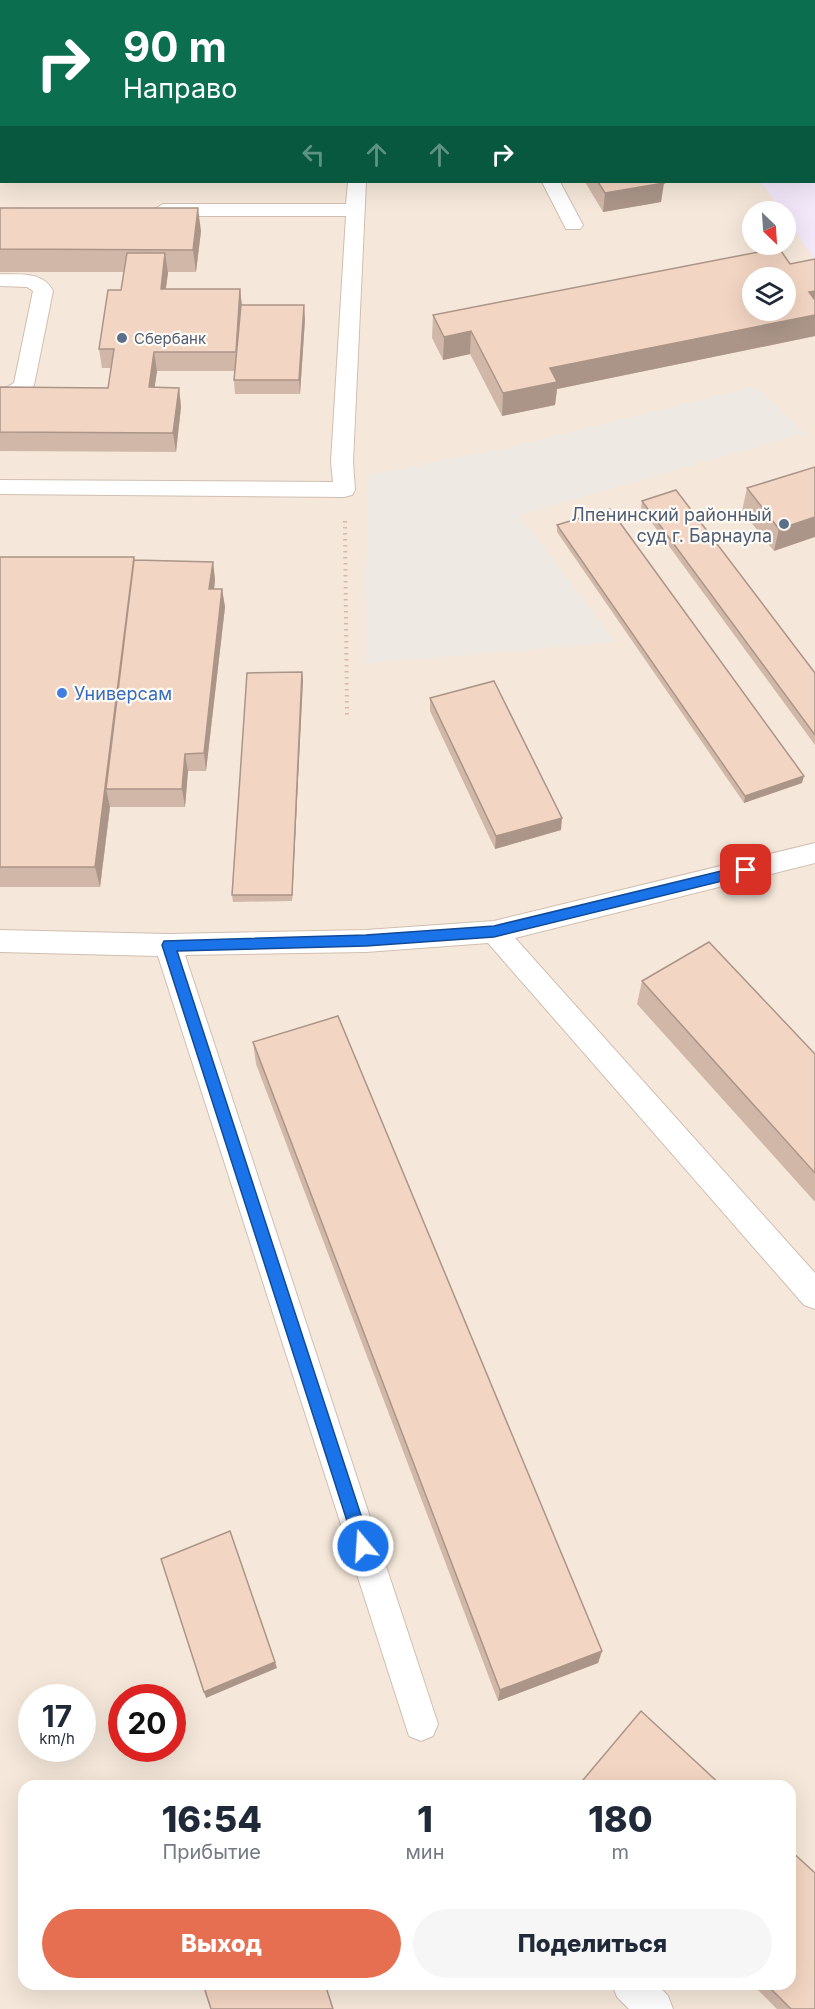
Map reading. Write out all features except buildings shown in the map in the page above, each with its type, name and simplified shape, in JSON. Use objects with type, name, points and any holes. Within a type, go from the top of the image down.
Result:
[{"type":"lane","points":[[0,487],[344,490],[342,462],[357,183]]},
{"type":"lane","points":[[552,183],[573,225]]},
{"type":"lane","points":[[142,210],[354,210]]},
{"type":"lane","points":[[0,280],[30,280],[40,285],[43,291],[24,385],[16,393],[0,398]]},
{"type":"lane","points":[[0,941],[168,945],[366,941],[494,932],[815,854]]},
{"type":"lane","points":[[494,932],[815,1295]]},
{"type":"lane","points":[[168,945],[421,1724]]},
{"type":"lane","points":[[636,1990],[655,2009]]},
{"type":"path","points":[[344,490],[347,716]]},
{"type":"shaded area","points":[[0,183],[815,183],[815,2009],[0,2009]]},
{"type":"shaded area","points":[[762,183],[815,183],[815,260],[796,232],[796,201],[775,201]]},
{"type":"shaded area","points":[[756,386],[804,433],[520,515],[615,642],[365,664],[368,475],[510,447]]},
{"type":"place","name":"Сбербанк","points":[[122,338]]},
{"type":"place","name":"Лпенинский районный суд г. Барнаула","points":[[784,524]]},
{"type":"place","name":"Универсам","points":[[62,693]]},
{"type":"route","points":[[363,1546],[168,945],[366,941],[494,932],[746,870]]}]
